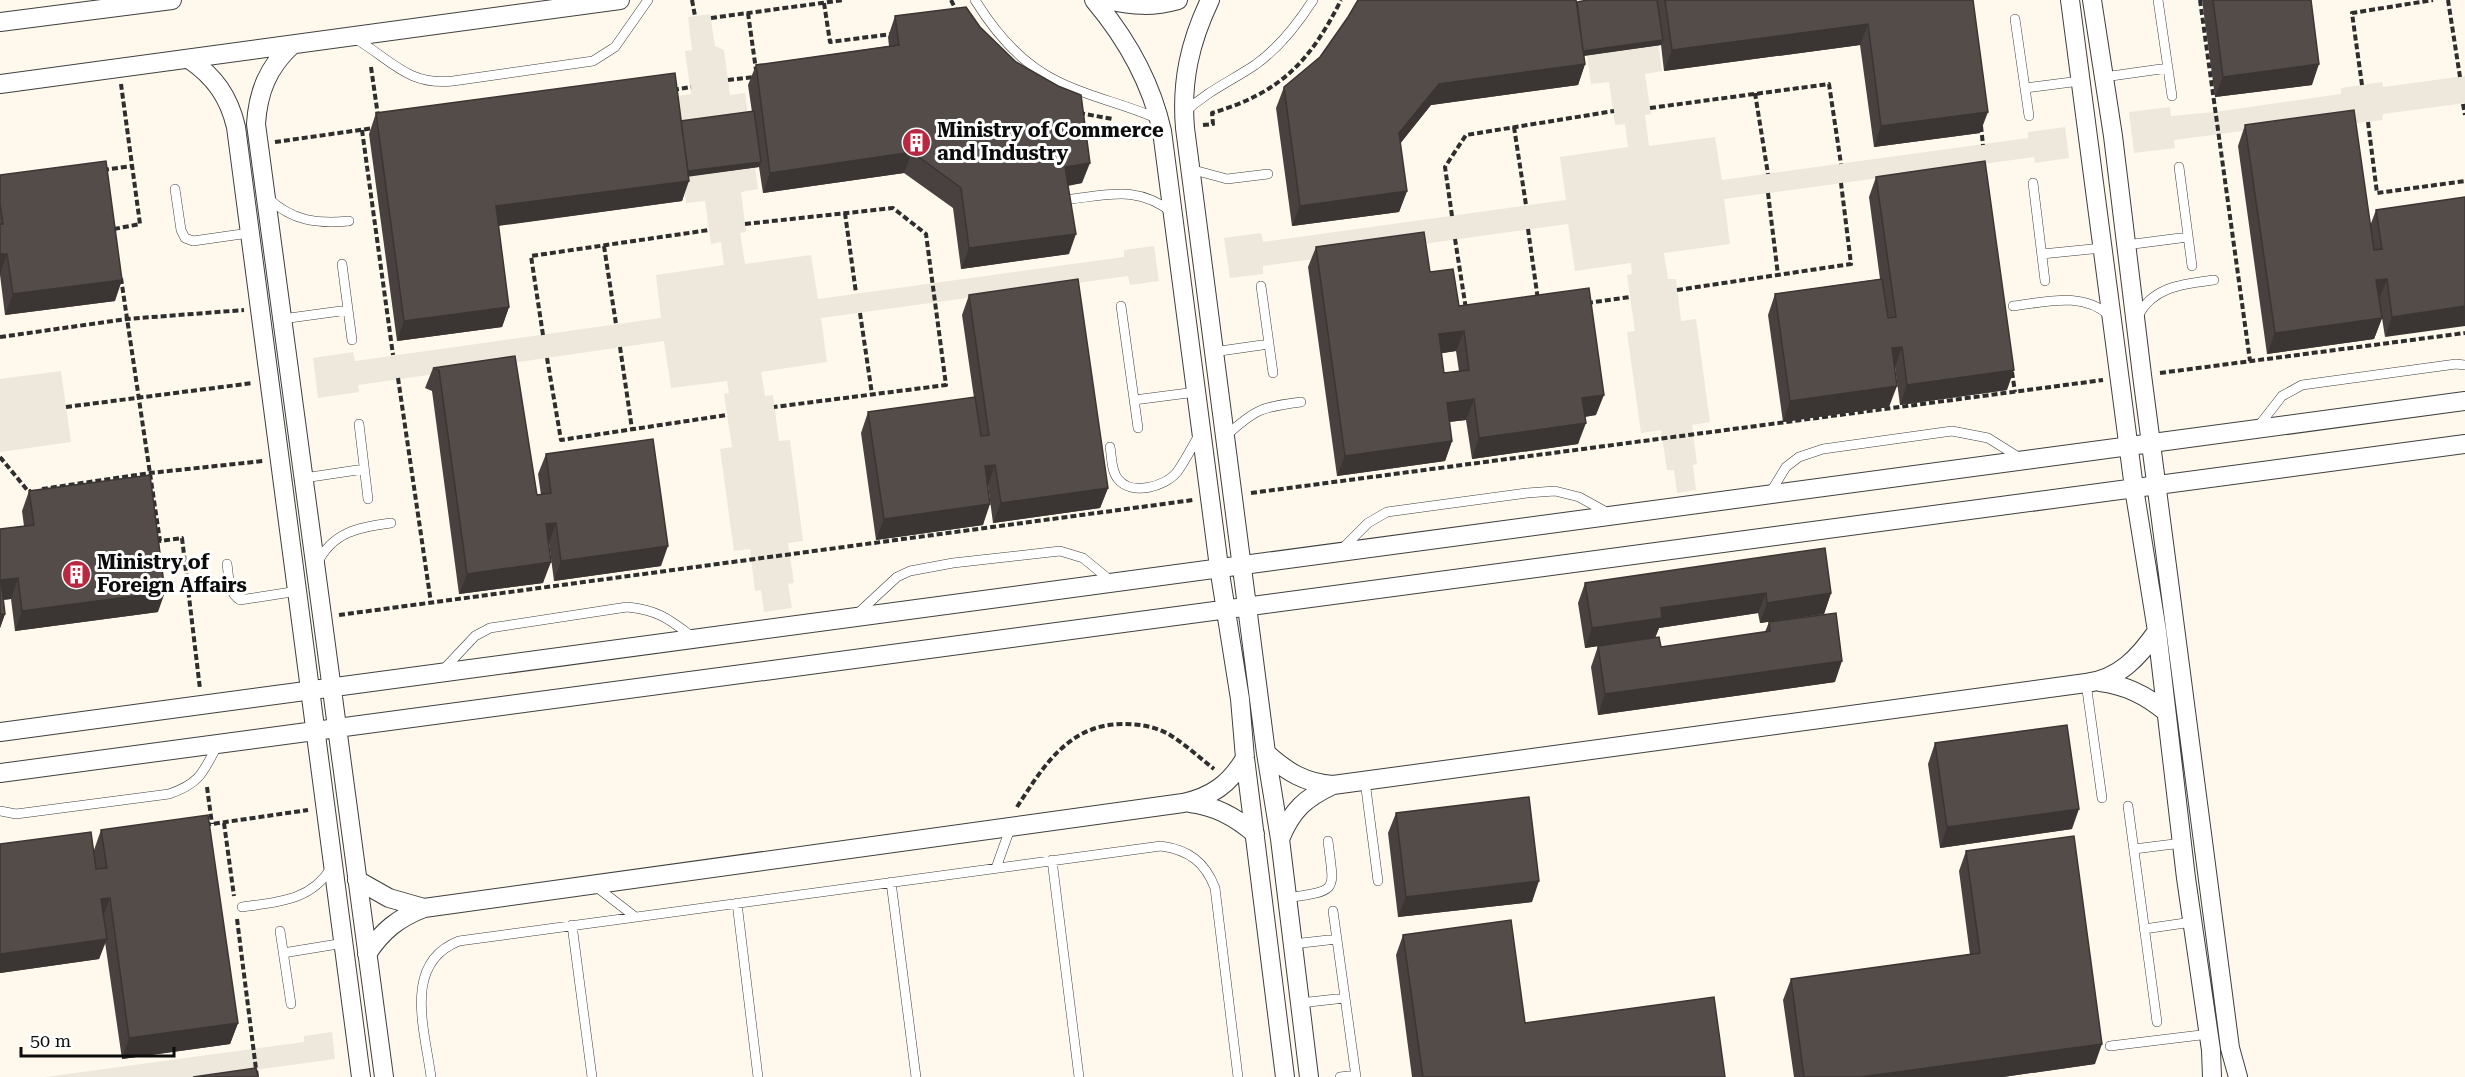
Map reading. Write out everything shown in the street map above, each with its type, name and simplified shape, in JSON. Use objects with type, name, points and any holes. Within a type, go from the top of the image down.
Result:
[{"type":"street","points":[[0,22],[172,0]]},
{"type":"street","points":[[0,84],[292,45],[360,41],[620,0]]},
{"type":"street","points":[[1094,0],[1122,36],[1137,63],[1160,120],[1219,567],[1240,699],[1245,758],[1285,1077]]},
{"type":"street","points":[[1108,0],[1133,6],[1160,5],[1178,0]]},
{"type":"street","points":[[1210,0],[1197,27],[1188,55],[1184,84],[1184,121],[1266,753],[1280,838],[1309,1077]]},
{"type":"street","points":[[2070,0],[2134,488],[2157,630],[2192,922],[2209,1034],[2212,1077]]},
{"type":"street","points":[[2092,0],[2104,77],[2229,1037],[2238,1077]]},
{"type":"street","points":[[292,45],[272,67],[260,94],[256,124],[384,1077]]},
{"type":"street","points":[[189,59],[215,81],[232,110],[362,1077]]},
{"type":"street","points":[[0,732],[1241,563],[2465,401]]},
{"type":"street","points":[[0,773],[2465,444]]},
{"type":"street","points":[[1266,753],[1297,777],[1315,783],[1334,785],[2093,683],[2113,676],[2138,657],[2157,630]]},
{"type":"street","points":[[2093,683],[2128,688],[2154,702],[2166,712]]},
{"type":"street","points":[[367,954],[377,939],[391,925],[406,915],[424,908],[1183,803],[1208,796],[1229,781],[1245,758]]},
{"type":"street","points":[[1280,838],[1288,821],[1300,805],[1315,794],[1334,785]]},
{"type":"street","points":[[1183,803],[1215,808],[1230,814],[1255,834]]},
{"type":"street","points":[[357,880],[389,898],[424,908]]},
{"type":"lane","points":[[360,41],[409,76],[438,83],[581,64],[605,55],[615,47],[648,0]]},
{"type":"lane","points":[[975,0],[994,30],[1023,59],[1058,82],[1160,120]]},
{"type":"lane","points":[[1184,121],[1211,91],[1255,65],[1279,46],[1299,22],[1313,0]]},
{"type":"lane","points":[[2158,0],[2172,96]]},
{"type":"lane","points":[[2015,19],[2029,116]]},
{"type":"lane","points":[[2104,77],[2168,68]]},
{"type":"lane","points":[[2025,88],[2080,81]]},
{"type":"lane","points":[[2179,166],[2192,266]]},
{"type":"lane","points":[[1190,169],[1227,178],[1268,174]]},
{"type":"lane","points":[[2033,183],[2045,281]]},
{"type":"lane","points":[[175,189],[181,230],[185,238],[193,241],[249,234]]},
{"type":"lane","points":[[1072,199],[1127,193],[1152,200],[1173,213]]},
{"type":"lane","points":[[265,195],[284,211],[306,220],[324,223],[349,220]]},
{"type":"lane","points":[[2126,245],[2188,237]]},
{"type":"lane","points":[[2042,254],[2102,248]]},
{"type":"lane","points":[[342,264],[352,339]]},
{"type":"lane","points":[[2135,321],[2145,305],[2158,293],[2175,286],[2214,280]]},
{"type":"lane","points":[[1261,286],[1273,373]]},
{"type":"lane","points":[[2013,306],[2070,299],[2081,300],[2103,310],[2112,318]]},
{"type":"lane","points":[[1120,306],[1138,428]]},
{"type":"lane","points":[[282,319],[348,310]]},
{"type":"lane","points":[[1213,352],[1269,344]]},
{"type":"lane","points":[[2258,428],[2282,396],[2302,385],[2465,365]]},
{"type":"lane","points":[[1134,400],[1196,392]]},
{"type":"lane","points":[[1224,437],[1242,420],[1259,409],[1301,402]]},
{"type":"lane","points":[[358,424],[368,499]]},
{"type":"lane","points":[[1110,447],[1113,468],[1118,480],[1128,487],[1148,487],[1164,483],[1177,472],[1202,431]]},
{"type":"lane","points":[[1770,493],[1786,467],[1823,449],[1952,431],[1988,438],[2022,460]]},
{"type":"lane","points":[[304,478],[364,470]]},
{"type":"lane","points":[[1341,550],[1368,523],[1387,512],[1515,494],[1555,491],[1579,496],[1610,514]]},
{"type":"lane","points":[[316,566],[327,548],[343,534],[362,527],[391,523]]},
{"type":"lane","points":[[854,616],[897,577],[910,571],[953,563],[1060,551],[1083,558],[1111,581]]},
{"type":"lane","points":[[227,564],[231,590],[240,600],[298,591]]},
{"type":"lane","points":[[441,672],[475,636],[490,628],[627,607],[643,608],[662,614],[694,638]]},
{"type":"lane","points":[[2093,683],[2102,798]]},
{"type":"lane","points":[[0,811],[16,814],[169,794],[185,788],[199,778],[218,744]]},
{"type":"lane","points":[[1365,781],[1378,881]]},
{"type":"lane","points":[[2128,806],[2157,1022]]},
{"type":"lane","points":[[996,868],[1008,827]]},
{"type":"lane","points":[[1287,898],[1323,892],[1330,887],[1332,878],[1328,841]]},
{"type":"lane","points":[[2134,849],[2182,843]]},
{"type":"lane","points":[[431,1077],[420,988],[427,967],[433,958],[449,944],[634,916],[1161,846],[1185,851],[1204,867],[1215,888],[1238,1077]]},
{"type":"lane","points":[[1052,860],[1079,1077]]},
{"type":"lane","points":[[237,907],[288,901],[302,896],[321,882],[334,864]]},
{"type":"lane","points":[[891,882],[915,1077]]},
{"type":"lane","points":[[592,884],[634,916]]},
{"type":"lane","points":[[737,903],[758,1077]]},
{"type":"lane","points":[[1333,910],[1356,1076],[1340,1077]]},
{"type":"lane","points":[[2145,929],[2192,922]]},
{"type":"lane","points":[[572,925],[592,1077]]},
{"type":"lane","points":[[280,931],[291,1004]]},
{"type":"lane","points":[[1293,944],[1337,939]]},
{"type":"lane","points":[[284,953],[344,943]]},
{"type":"lane","points":[[1300,1003],[1345,998]]},
{"type":"lane","points":[[2110,1046],[2209,1034]]},
{"type":"path","points":[[692,0],[695,16]]},
{"type":"path","points":[[711,18],[844,0]]},
{"type":"path","points":[[1184,121],[1213,124],[1212,113],[1238,105],[1264,93],[1290,75],[1316,45],[1341,0]]},
{"type":"path","points":[[2200,0],[2250,361]]},
{"type":"path","points":[[2362,85],[2352,13],[2433,0]]},
{"type":"path","points":[[2448,0],[2460,77]]},
{"type":"path","points":[[824,3],[830,42],[902,32]]},
{"type":"path","points":[[728,80],[757,77],[748,13]]},
{"type":"path","points":[[259,145],[379,127],[360,41]]},
{"type":"path","points":[[115,239],[113,227],[140,224],[119,69]]},
{"type":"path","points":[[1650,108],[1829,84],[1841,164]]},
{"type":"path","points":[[668,90],[691,87]]},
{"type":"path","points":[[1755,93],[1768,174]]},
{"type":"path","points":[[2463,104],[2465,115]]},
{"type":"path","points":[[1452,216],[1445,167],[1466,135],[1614,111]]},
{"type":"path","points":[[2368,122],[2378,193],[2465,181]]},
{"type":"path","points":[[1980,123],[1983,145]]},
{"type":"path","points":[[1514,127],[1526,205]]},
{"type":"path","points":[[362,130],[393,355]]},
{"type":"path","points":[[99,170],[132,166]]},
{"type":"path","points":[[1677,290],[1851,264],[1841,183]]},
{"type":"path","points":[[1768,193],[1778,275]]},
{"type":"path","points":[[745,224],[893,208],[926,234],[946,385],[774,407]]},
{"type":"path","points":[[845,213],[856,293]]},
{"type":"path","points":[[1528,229],[1539,309]]},
{"type":"path","points":[[543,334],[531,256],[709,230]]},
{"type":"path","points":[[1455,239],[1467,319]]},
{"type":"path","points":[[604,246],[616,324]]},
{"type":"path","points":[[120,273],[160,541],[182,538],[202,704]]},
{"type":"path","points":[[1585,303],[1630,297]]},
{"type":"path","points":[[0,337],[127,320],[259,309]]},
{"type":"path","points":[[860,313],[872,394]]},
{"type":"path","points":[[2142,375],[2465,333]]},
{"type":"path","points":[[620,347],[632,429]]},
{"type":"path","points":[[547,358],[561,440],[727,415]]},
{"type":"path","points":[[2011,369],[2014,392]]},
{"type":"path","points":[[398,378],[431,603]]},
{"type":"path","points":[[1232,496],[2121,378]]},
{"type":"path","points":[[66,407],[269,381]]},
{"type":"path","points":[[0,457],[28,491],[150,473],[279,459]]},
{"type":"path","points":[[323,617],[1210,498]]},
{"type":"path","points":[[1008,827],[1052,756],[1074,738],[1102,726],[1136,724],[1169,734],[1229,781]]},
{"type":"path","points":[[205,768],[212,824]]},
{"type":"path","points":[[200,826],[326,807]]},
{"type":"path","points":[[224,823],[237,907],[257,1077]]},
{"type":"shaded area","points":[[1579,0],[1652,0],[1662,71],[1645,74],[1651,114],[1645,115],[1649,146],[1715,137],[1722,180],[2028,138],[2028,132],[2065,127],[2069,158],[2035,163],[2034,157],[1724,199],[1730,244],[1664,253],[1668,279],[1676,279],[1681,321],[1696,319],[1710,422],[1692,425],[1697,464],[1693,465],[1696,490],[1677,493],[1674,470],[1667,470],[1661,430],[1641,433],[1627,332],[1635,331],[1627,275],[1632,274],[1631,263],[1575,271],[1568,224],[1263,266],[1263,274],[1230,278],[1224,238],[1261,233],[1263,242],[1566,200],[1560,157],[1628,147],[1625,124],[1615,125],[1609,82],[1591,84]]},
{"type":"shaded area","points":[[710,14],[715,46],[724,50],[730,95],[745,93],[758,189],[741,192],[746,232],[740,233],[745,264],[811,255],[818,299],[1124,257],[1124,250],[1154,246],[1159,281],[1130,285],[1128,276],[821,318],[827,362],[761,372],[765,396],[773,395],[779,441],[790,440],[803,541],[788,543],[794,583],[788,584],[792,608],[764,612],[761,590],[755,591],[750,549],[734,551],[720,449],[732,447],[724,394],[729,393],[727,381],[671,388],[664,341],[358,385],[359,392],[318,398],[313,358],[353,352],[355,361],[661,318],[656,275],[724,265],[721,242],[711,244],[705,201],[686,203],[671,97],[691,94],[685,51],[692,50],[688,17]]},
{"type":"shaded area","points":[[2465,76],[2465,103],[2383,114],[2382,120],[2349,124],[2348,117],[2174,140],[2175,148],[2134,153],[2129,112],[2170,107],[2171,116],[2215,112],[2341,94],[2341,88],[2382,82],[2383,87]]},
{"type":"shaded area","points":[[61,371],[71,442],[0,452],[0,379]]},
{"type":"shaded area","points":[[332,1032],[335,1059],[201,1077],[45,1077],[304,1042],[304,1036]]},
{"type":"building","points":[[1358,0],[1576,0],[1585,64],[1439,84],[1399,133],[1407,191],[1300,206],[1284,87],[1320,57]]},
{"type":"building","points":[[1657,0],[1663,40],[1583,51],[1577,2]]},
{"type":"building","points":[[1665,0],[1973,0],[1988,112],[1881,126],[1868,24],[1672,50]]},
{"type":"building","points":[[2213,0],[2311,0],[2319,64],[2223,77]]},
{"type":"building","name":"Ministry of Commerce and Industry","points":[[966,7],[980,27],[1016,62],[1058,86],[1081,95],[1090,163],[1065,167],[1076,234],[969,248],[961,188],[912,152],[770,173],[756,65],[899,45],[895,16]]},
{"type":"building","points":[[675,73],[689,181],[496,206],[509,307],[404,321],[376,113]]},
{"type":"building","points":[[2354,110],[2374,250],[2382,249],[2376,210],[2465,197],[2465,306],[2392,317],[2387,279],[2376,280],[2382,318],[2275,333],[2245,125]]},
{"type":"building","points":[[754,111],[761,162],[688,171],[681,121]]},
{"type":"building","points":[[106,161],[122,280],[13,294],[7,254],[0,254],[0,224],[3,224],[0,175]]},
{"type":"building","points":[[1985,161],[2014,370],[1907,385],[1902,347],[1892,348],[1897,386],[1790,401],[1775,294],[1882,279],[1888,318],[1896,317],[1876,177]]},
{"type":"building","points":[[1424,232],[1430,272],[1453,269],[1459,306],[1589,288],[1604,395],[1582,398],[1586,423],[1479,438],[1474,399],[1447,403],[1452,441],[1345,456],[1316,247]],"holes":[[[1464,331],[1469,370],[1444,373],[1439,334]]]},
{"type":"building","points":[[1078,279],[1108,488],[1001,503],[995,465],[985,466],[990,504],[884,519],[868,412],[975,397],[981,436],[989,435],[969,295]]},
{"type":"building","points":[[515,356],[537,495],[551,493],[546,454],[653,439],[668,546],[561,561],[556,523],[546,524],[551,562],[467,574],[439,370],[433,368]]},
{"type":"building","name":"Ministry of Foreign Affairs","points":[[150,475],[165,592],[22,611],[18,578],[1,580],[5,614],[0,614],[0,529],[34,525],[29,491]]},
{"type":"building","points":[[1825,548],[1831,593],[1767,603],[1766,593],[1661,608],[1662,618],[1592,628],[1585,583]]},
{"type":"building","points":[[1836,613],[1842,661],[1605,694],[1598,646],[1659,637],[1661,647],[1770,631],[1769,622]]},
{"type":"building","points":[[2067,725],[2079,809],[1947,827],[1935,743]]},
{"type":"building","points":[[1529,797],[1539,881],[1406,897],[1396,813]]},
{"type":"building","points":[[208,815],[238,1023],[129,1038],[110,898],[101,899],[107,939],[0,954],[0,844],[91,832],[96,869],[107,868],[101,830]]},
{"type":"building","points":[[2074,836],[2102,1044],[1861,1077],[1804,1077],[1791,979],[1980,953],[1966,851]]},
{"type":"building","points":[[1511,920],[1525,1023],[1714,997],[1725,1077],[1423,1077],[1403,935]]},
{"type":"building","points":[[256,1068],[258,1077],[193,1077]]},
{"type":"place","name":"Ministry of Commerce and Industry","points":[[916,142]]},
{"type":"place","name":"Ministry of Foreign Affairs","points":[[76,574]]}]
